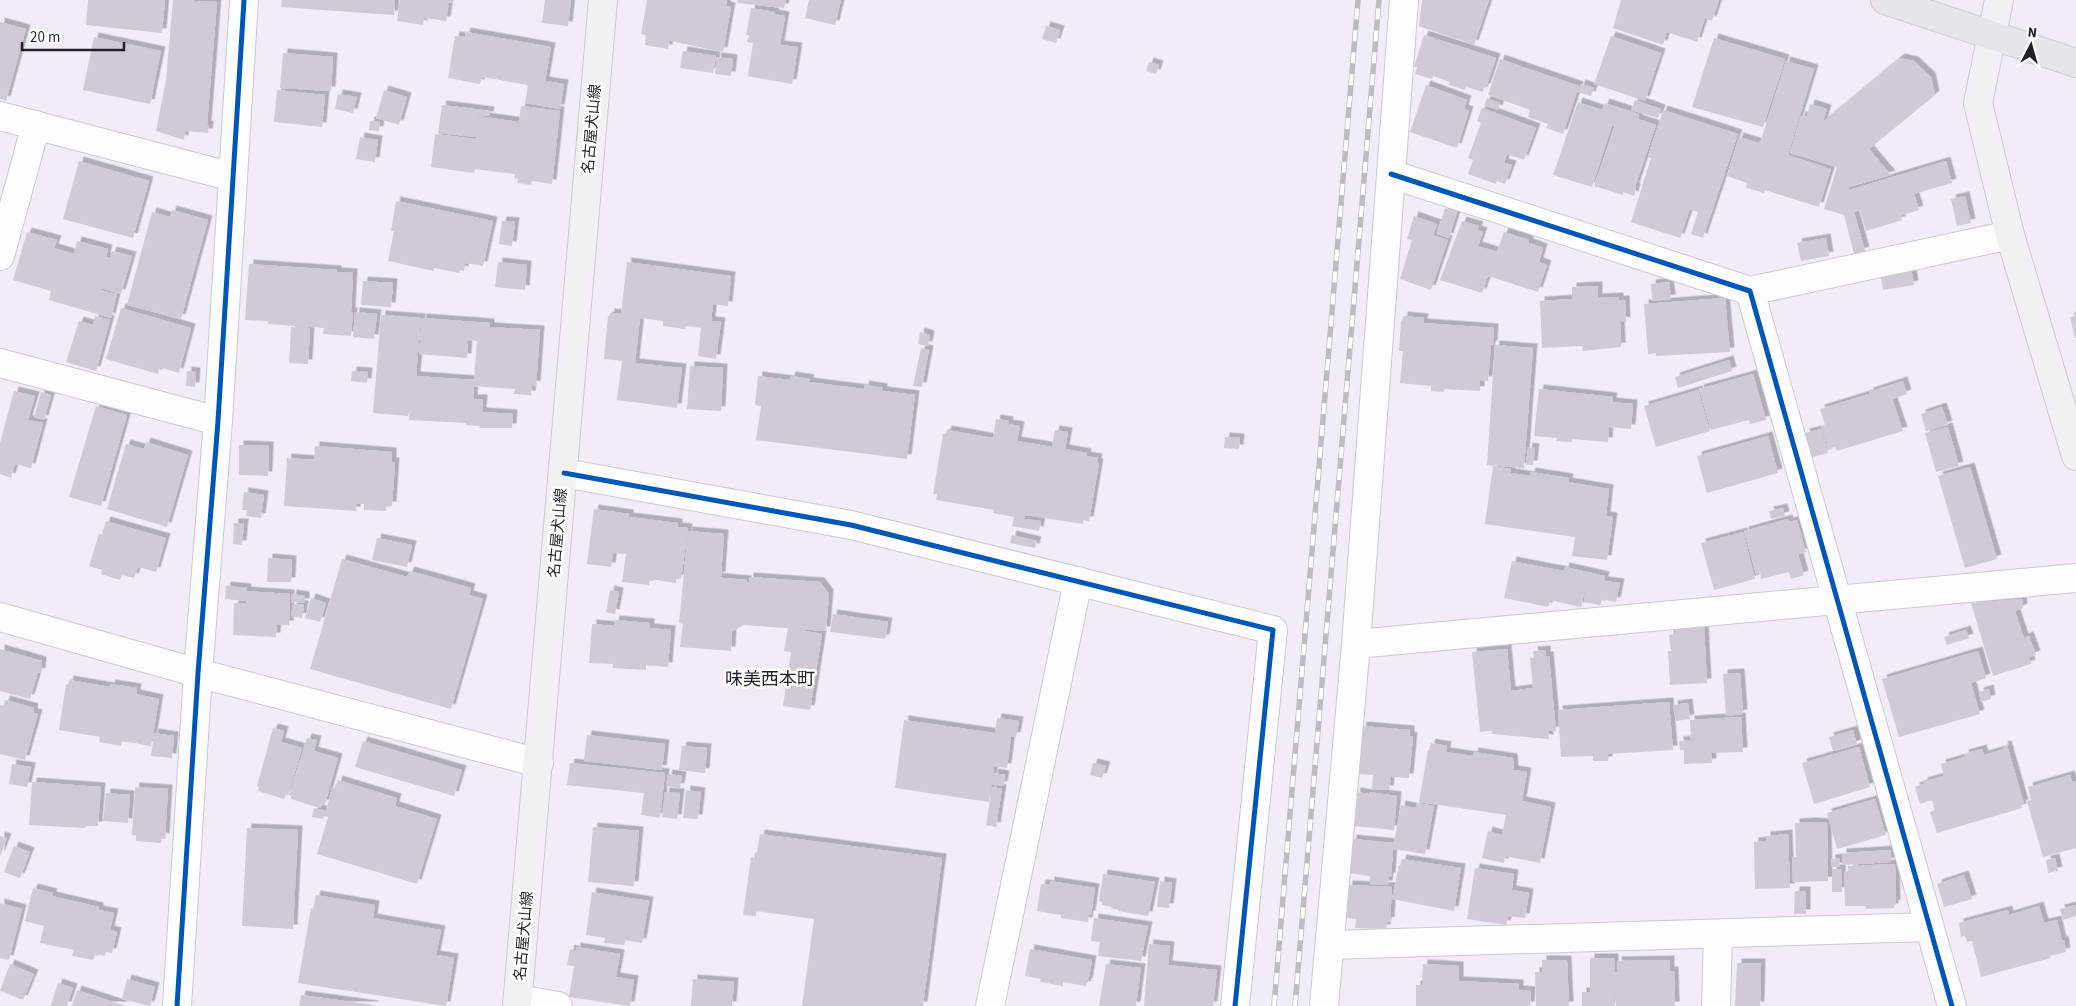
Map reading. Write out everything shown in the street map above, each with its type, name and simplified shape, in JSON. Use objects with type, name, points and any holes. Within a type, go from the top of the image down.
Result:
[{"type":"main road","name":"名古屋犬山線","points":[[518,1003],[603,0]]},
{"type":"main road","points":[[1885,0],[2076,63]]},
{"type":"main road","points":[[1999,0],[1978,103],[2010,235],[2076,456]]},
{"type":"street","points":[[177,1006],[198,673],[218,421],[244,0]]},
{"type":"street","points":[[1324,1006],[1356,644],[1404,0]]},
{"type":"street","points":[[0,116],[233,177]]},
{"type":"street","points":[[0,256],[36,125]]},
{"type":"street","points":[[1391,174],[1750,291],[2010,235]]},
{"type":"street","points":[[1750,291],[1952,1006]]},
{"type":"street","points":[[0,363],[218,421]]},
{"type":"street","points":[[564,473],[851,525],[1274,630],[1235,1006]]},
{"type":"street","points":[[1356,644],[2076,578]]},
{"type":"street","points":[[990,1006],[1078,581]]},
{"type":"street","points":[[0,617],[198,673],[539,763]]},
{"type":"street","points":[[1330,946],[1930,927]]},
{"type":"street","points":[[1716,1006],[1718,934]]},
{"type":"street","points":[[518,1003],[558,1006]]},
{"type":"building","points":[[88,0],[165,0],[162,33],[86,25]]},
{"type":"building","points":[[173,0],[217,2],[207,125],[209,125],[208,133],[185,131],[184,140],[156,131],[166,80]]},
{"type":"building","points":[[282,0],[395,0],[394,15],[281,7]]},
{"type":"building","points":[[400,0],[453,0],[453,3],[449,2],[446,21],[424,18],[423,25],[397,21]]},
{"type":"building","points":[[545,0],[571,0],[568,26],[542,23]]},
{"type":"building","points":[[647,0],[727,0],[726,6],[731,7],[723,52],[671,41],[669,41],[668,49],[645,45],[646,35],[641,34]]},
{"type":"building","points":[[738,0],[786,0],[784,8],[737,3]]},
{"type":"building","points":[[809,0],[841,0],[835,25],[805,18]]},
{"type":"building","points":[[1422,0],[1489,0],[1474,45],[1419,26]]},
{"type":"building","points":[[1621,0],[1719,0],[1712,21],[1705,18],[1697,42],[1667,32],[1663,45],[1613,28]]},
{"type":"building","points":[[751,8],[775,12],[774,14],[785,16],[780,45],[798,47],[792,84],[748,76],[753,43],[747,42],[749,35],[746,35]]},
{"type":"building","points":[[0,22],[26,29],[6,101],[0,99]]},
{"type":"building","points":[[1046,26],[1060,30],[1056,43],[1042,39]]},
{"type":"building","points":[[466,32],[551,47],[545,81],[564,84],[560,109],[525,103],[528,85],[482,77],[480,84],[448,78],[455,36],[465,37]]},
{"type":"building","points":[[1424,35],[1496,58],[1483,92],[1466,87],[1465,90],[1449,85],[1450,82],[1433,76],[1432,79],[1415,74],[1417,67],[1414,67]]},
{"type":"building","points":[[1611,36],[1661,53],[1645,101],[1594,84]]},
{"type":"building","points":[[94,37],[161,51],[150,104],[83,90]]},
{"type":"building","points":[[1714,38],[1785,59],[1763,127],[1692,107]]},
{"type":"building","points":[[683,51],[716,56],[713,73],[680,68]]},
{"type":"building","points":[[283,53],[333,57],[331,91],[280,88]]},
{"type":"building","points":[[717,57],[733,59],[731,76],[715,74]]},
{"type":"building","points":[[1900,58],[1914,61],[1931,77],[1935,95],[1869,149],[1891,175],[1848,187],[1849,190],[1946,161],[1952,183],[1914,194],[1919,210],[1900,216],[1902,220],[1866,231],[1860,210],[1854,212],[1865,251],[1854,254],[1844,215],[1824,209],[1837,167],[1790,153],[1801,116],[1807,117],[1810,104],[1827,109],[1823,122]]},
{"type":"building","points":[[1500,59],[1579,86],[1563,134],[1546,128],[1548,124],[1528,117],[1530,110],[1488,95]]},
{"type":"building","points":[[1786,61],[1814,69],[1788,155],[1831,169],[1819,207],[1765,190],[1764,193],[1746,188],[1747,183],[1727,176],[1739,137],[1759,143],[1761,140]]},
{"type":"building","points":[[1149,62],[1159,65],[1156,74],[1146,71]]},
{"type":"building","points":[[1581,84],[1594,88],[1591,96],[1578,92]]},
{"type":"building","points":[[1426,85],[1467,100],[1464,109],[1469,111],[1457,148],[1410,132]]},
{"type":"building","points":[[277,90],[325,95],[322,127],[274,122]]},
{"type":"building","points":[[384,90],[407,97],[399,125],[376,118]]},
{"type":"building","points":[[338,94],[357,97],[353,113],[335,109]]},
{"type":"building","points":[[1487,98],[1500,103],[1498,110],[1484,105]]},
{"type":"building","points":[[1635,100],[1661,109],[1658,118],[1631,110]]},
{"type":"building","points":[[1578,102],[1602,110],[1605,103],[1639,114],[1638,119],[1656,125],[1635,187],[1634,196],[1623,192],[1623,195],[1594,186],[1615,126],[1612,125],[1592,187],[1553,175]]},
{"type":"building","points":[[442,105],[490,111],[489,116],[478,116],[519,122],[521,106],[560,111],[552,184],[532,181],[531,185],[517,183],[518,179],[514,178],[515,174],[475,169],[474,173],[431,167],[435,134],[476,139],[476,137],[438,133]]},
{"type":"building","points":[[1482,108],[1536,128],[1524,160],[1507,154],[1504,163],[1512,165],[1505,184],[1497,181],[1496,184],[1468,174],[1473,160],[1468,158],[1481,123],[1477,121]]},
{"type":"building","points":[[1663,110],[1738,134],[1703,238],[1691,234],[1698,212],[1690,209],[1680,238],[1631,222],[1651,158],[1648,157]]},
{"type":"building","points":[[370,121],[380,122],[379,131],[369,130]]},
{"type":"building","points":[[360,137],[378,140],[375,162],[356,159]]},
{"type":"building","points":[[79,161],[149,181],[133,238],[63,219]]},
{"type":"building","points":[[1965,196],[1971,223],[1957,226],[1951,199]]},
{"type":"building","points":[[396,201],[493,221],[483,266],[465,263],[464,271],[460,270],[459,273],[434,268],[434,271],[388,261],[394,231],[391,231]]},
{"type":"building","points":[[1445,208],[1457,212],[1449,238],[1437,234]]},
{"type":"building","points":[[172,210],[208,220],[181,319],[127,305],[152,212],[170,217]]},
{"type":"building","points":[[1414,216],[1437,224],[1433,235],[1448,240],[1431,290],[1400,279],[1412,240],[1407,239]]},
{"type":"building","points":[[502,221],[515,222],[512,246],[499,244]]},
{"type":"building","points":[[1462,221],[1479,226],[1477,230],[1483,232],[1478,246],[1497,252],[1504,232],[1529,240],[1529,243],[1543,248],[1539,262],[1547,265],[1538,292],[1488,276],[1482,293],[1440,280]]},
{"type":"building","points":[[27,232],[57,240],[54,248],[74,254],[77,241],[108,249],[106,257],[109,258],[105,275],[112,251],[132,256],[121,294],[101,288],[100,290],[117,294],[111,318],[49,300],[51,291],[13,280]]},
{"type":"building","points":[[1826,238],[1829,256],[1801,261],[1797,243]]},
{"type":"building","points":[[498,262],[527,265],[525,290],[495,287]]},
{"type":"building","points":[[627,262],[731,276],[728,306],[713,304],[711,321],[721,322],[716,359],[698,356],[701,328],[686,326],[685,329],[663,326],[663,321],[640,318],[635,363],[682,368],[677,408],[617,400],[622,361],[604,359],[608,316],[610,316],[610,313],[621,314]]},
{"type":"building","points":[[249,264],[337,270],[337,272],[353,273],[351,336],[323,334],[324,328],[268,324],[268,321],[245,320]]},
{"type":"building","points":[[1911,268],[1914,285],[1883,290],[1880,273]]},
{"type":"building","points":[[363,281],[393,283],[391,307],[361,305]]},
{"type":"building","points":[[1669,282],[1671,299],[1652,301],[1651,284]]},
{"type":"building","points":[[1598,286],[1598,298],[1619,297],[1619,300],[1625,300],[1626,322],[1620,321],[1621,347],[1583,351],[1582,346],[1542,348],[1540,301],[1572,299],[1572,287]]},
{"type":"building","points":[[1725,298],[1730,352],[1656,356],[1656,353],[1648,354],[1644,304]]},
{"type":"building","points":[[121,308],[191,328],[179,373],[159,367],[158,374],[106,359]]},
{"type":"building","points":[[355,312],[377,314],[374,339],[353,337]]},
{"type":"building","points":[[381,315],[421,318],[416,376],[474,380],[477,341],[468,340],[467,358],[419,354],[422,318],[490,323],[490,327],[540,330],[536,386],[532,385],[531,395],[514,394],[515,389],[474,386],[473,399],[483,399],[482,412],[513,414],[512,428],[479,428],[480,426],[466,425],[466,423],[409,420],[410,409],[408,416],[373,413]]},
{"type":"building","points":[[95,316],[110,320],[96,371],[66,362],[79,321],[93,325]]},
{"type":"building","points":[[1403,316],[1424,318],[1423,323],[1494,328],[1488,381],[1480,380],[1480,391],[1444,389],[1444,392],[1431,391],[1431,386],[1400,383],[1403,351],[1399,351]]},
{"type":"building","points":[[2076,316],[2076,338],[2075,338],[2070,317]]},
{"type":"building","points":[[291,327],[310,328],[308,364],[289,363]]},
{"type":"building","points":[[920,332],[930,335],[928,346],[918,344]]},
{"type":"building","points":[[1495,345],[1533,348],[1524,468],[1487,465]]},
{"type":"building","points":[[921,348],[929,350],[922,387],[913,386]]},
{"type":"building","points":[[1729,360],[1732,371],[1678,388],[1675,377]]},
{"type":"building","points":[[690,366],[723,368],[721,411],[687,409]]},
{"type":"building","points":[[187,371],[196,372],[195,387],[186,386]]},
{"type":"building","points":[[352,371],[368,372],[367,383],[351,381]]},
{"type":"building","points":[[1753,374],[1766,420],[1750,424],[1749,420],[1711,430],[1699,389]]},
{"type":"building","points":[[758,376],[790,380],[791,376],[810,379],[809,382],[864,389],[865,385],[883,388],[883,391],[915,395],[907,459],[756,440],[761,406],[755,405]]},
{"type":"building","points":[[1903,381],[1907,394],[1892,399],[1903,431],[1837,451],[1835,447],[1828,449],[1821,426],[1825,425],[1820,409]]},
{"type":"building","points":[[1539,389],[1613,397],[1612,402],[1633,404],[1631,429],[1609,427],[1608,442],[1572,439],[1572,442],[1556,441],[1557,438],[1534,436]]},
{"type":"building","points":[[1698,390],[1710,431],[1656,447],[1644,406]]},
{"type":"building","points":[[14,391],[35,396],[28,420],[43,423],[31,468],[15,464],[11,478],[0,474],[0,443]]},
{"type":"building","points":[[41,392],[51,395],[44,420],[34,417]]},
{"type":"building","points":[[96,406],[127,415],[101,506],[69,497]]},
{"type":"building","points":[[1942,407],[1948,425],[1926,431],[1921,414]]},
{"type":"building","points":[[996,419],[1009,421],[1008,424],[1020,426],[1017,441],[1052,447],[1055,430],[1068,432],[1065,449],[1087,453],[1086,456],[1098,458],[1097,463],[1099,463],[1089,521],[1083,520],[1083,524],[1025,515],[1024,519],[1041,521],[1039,531],[1012,526],[1014,517],[993,513],[994,510],[936,500],[937,494],[933,494],[943,434],[946,434],[947,430],[993,438]]},
{"type":"building","points":[[1948,427],[1959,466],[1936,472],[1925,433]]},
{"type":"building","points":[[1821,429],[1828,453],[1812,457],[1805,433]]},
{"type":"building","points":[[1768,436],[1778,473],[1707,493],[1697,456]]},
{"type":"building","points":[[1225,437],[1240,438],[1239,449],[1224,448]]},
{"type":"building","points":[[146,442],[188,455],[167,527],[107,509],[126,444],[144,449]]},
{"type":"building","points":[[239,445],[269,446],[268,476],[239,475]]},
{"type":"building","points":[[315,446],[392,452],[392,462],[395,462],[392,506],[386,506],[386,511],[364,510],[364,504],[356,504],[356,511],[284,506],[287,458],[314,460]]},
{"type":"building","points":[[1528,447],[1535,448],[1533,465],[1526,465]]},
{"type":"building","points":[[1493,466],[1511,469],[1511,473],[1530,476],[1531,472],[1569,478],[1568,482],[1609,489],[1606,516],[1613,517],[1607,560],[1572,556],[1575,537],[1485,524]]},
{"type":"building","points":[[1970,467],[1997,559],[1965,568],[1938,476]]},
{"type":"building","points":[[244,492],[264,495],[261,518],[246,516],[247,510],[242,510]]},
{"type":"building","points":[[1783,508],[1785,516],[1771,519],[1769,511]]},
{"type":"building","points":[[594,509],[629,514],[629,517],[678,523],[678,527],[688,528],[681,579],[676,579],[676,583],[650,579],[649,585],[622,582],[626,554],[613,553],[611,567],[587,564]]},
{"type":"building","points":[[1788,519],[1789,522],[1797,520],[1806,552],[1798,554],[1804,575],[1791,579],[1789,572],[1761,579],[1760,572],[1756,574],[1744,531]]},
{"type":"building","points":[[106,521],[166,538],[156,572],[138,567],[134,578],[122,575],[120,580],[101,574],[102,570],[89,566],[99,534],[102,535]]},
{"type":"building","points":[[234,523],[244,523],[242,545],[233,544]]},
{"type":"building","points":[[688,531],[724,534],[721,576],[713,577],[747,580],[749,583],[749,577],[820,582],[829,594],[826,631],[744,625],[732,631],[731,651],[680,647],[683,624],[679,623]]},
{"type":"building","points":[[1743,532],[1755,579],[1714,590],[1701,543]]},
{"type":"building","points":[[1012,535],[1037,541],[1035,548],[1010,543]]},
{"type":"building","points":[[377,538],[412,545],[407,567],[372,560]]},
{"type":"building","points":[[268,558],[292,560],[291,582],[267,582]]},
{"type":"building","points":[[342,559],[407,577],[410,571],[471,588],[469,595],[483,599],[451,709],[310,669]]},
{"type":"building","points":[[1512,561],[1564,571],[1565,567],[1605,576],[1604,581],[1620,583],[1616,602],[1602,599],[1600,605],[1584,602],[1586,583],[1581,607],[1550,600],[1548,607],[1504,598]]},
{"type":"building","points":[[226,586],[247,588],[246,591],[290,594],[289,625],[277,625],[276,637],[233,635],[234,603],[246,603],[246,601],[225,599]]},
{"type":"building","points":[[610,590],[619,592],[615,614],[606,612]]},
{"type":"building","points":[[292,594],[305,596],[305,603],[291,602]]},
{"type":"building","points":[[311,598],[326,603],[320,622],[305,618]]},
{"type":"building","points":[[2022,599],[2023,608],[2015,611],[2024,638],[2029,636],[2036,655],[2029,657],[2031,664],[1993,676],[1971,603]]},
{"type":"building","points":[[293,604],[304,605],[302,618],[291,616]]},
{"type":"building","points":[[833,614],[888,622],[885,639],[830,632]]},
{"type":"building","points":[[615,620],[650,623],[650,628],[671,630],[668,667],[646,665],[646,670],[613,668],[613,664],[589,663],[592,624],[614,626]]},
{"type":"building","points":[[1704,627],[1707,683],[1670,685],[1668,651],[1671,651],[1669,635],[1676,634],[1675,629]]},
{"type":"building","points":[[788,628],[822,634],[810,710],[783,706],[791,652],[784,651]]},
{"type":"building","points":[[1966,630],[1969,638],[1947,645],[1944,637]]},
{"type":"building","points":[[0,649],[42,661],[41,673],[38,672],[30,699],[0,691]]},
{"type":"building","points":[[1507,649],[1511,691],[1533,688],[1530,658],[1534,658],[1533,651],[1546,650],[1546,656],[1549,656],[1556,731],[1548,731],[1549,739],[1492,734],[1492,731],[1480,732],[1472,652]]},
{"type":"building","points":[[1978,651],[1986,678],[1971,683],[1980,714],[1899,737],[1882,679]]},
{"type":"building","points":[[1740,673],[1743,714],[1726,716],[1723,674]]},
{"type":"building","points":[[69,680],[110,687],[111,684],[137,688],[136,694],[159,699],[151,746],[122,741],[121,746],[99,742],[100,737],[59,730],[66,684],[68,685]]},
{"type":"building","points":[[1989,689],[1991,699],[1981,702],[1979,692]]},
{"type":"building","points":[[6,700],[34,708],[33,713],[38,714],[25,760],[0,754],[0,705],[3,706]]},
{"type":"building","points":[[1669,702],[1673,750],[1608,754],[1608,761],[1593,761],[1593,756],[1561,757],[1558,710]]},
{"type":"building","points":[[1688,703],[1690,719],[1676,721],[1673,705]]},
{"type":"building","points":[[1741,717],[1743,752],[1711,753],[1712,763],[1684,764],[1684,750],[1680,750],[1679,741],[1691,740],[1690,720]]},
{"type":"building","points":[[997,718],[1019,721],[1016,737],[1011,736],[1007,768],[994,766],[989,802],[895,788],[904,720],[995,733]]},
{"type":"building","points":[[1362,726],[1410,730],[1410,736],[1413,737],[1409,778],[1391,777],[1389,790],[1372,789],[1373,775],[1358,774]]},
{"type":"building","points":[[273,728],[284,731],[281,742],[302,748],[288,795],[286,794],[284,799],[258,791],[259,787],[257,786]]},
{"type":"building","points":[[1853,730],[1857,744],[1833,751],[1829,737]]},
{"type":"building","points":[[154,733],[174,736],[172,758],[151,756]]},
{"type":"building","points":[[587,735],[665,744],[662,770],[584,761]]},
{"type":"building","points":[[307,738],[317,740],[314,751],[338,758],[325,804],[322,804],[320,808],[291,799],[289,795]]},
{"type":"building","points":[[363,741],[462,770],[454,796],[355,767]]},
{"type":"building","points":[[1431,743],[1447,746],[1446,752],[1473,756],[1474,752],[1513,758],[1514,770],[1527,772],[1522,801],[1551,807],[1540,863],[1505,856],[1504,863],[1482,858],[1488,831],[1502,835],[1506,815],[1419,802],[1428,750]]},
{"type":"building","points":[[2007,745],[2024,804],[2021,805],[2022,808],[1937,833],[1930,812],[1935,810],[1932,800],[1920,804],[1915,787],[1923,784],[1923,782],[1944,776],[1941,764],[1965,757],[1964,754],[1982,749],[1984,755],[2004,749],[2003,746]]},
{"type":"building","points":[[682,746],[707,748],[705,773],[679,770]]},
{"type":"building","points":[[1859,747],[1870,787],[1814,804],[1802,763]]},
{"type":"building","points":[[570,763],[665,773],[660,818],[641,815],[644,793],[567,785]]},
{"type":"building","points":[[1093,763],[1106,766],[1102,778],[1090,775]]},
{"type":"building","points":[[12,764],[31,767],[27,787],[9,784]]},
{"type":"building","points":[[994,773],[1005,775],[1003,786],[992,784]]},
{"type":"building","points":[[668,774],[682,776],[680,788],[666,786]]},
{"type":"building","points":[[2070,775],[2072,782],[2076,781],[2076,848],[2043,857],[2027,801],[2031,800],[2028,787]]},
{"type":"building","points":[[338,780],[397,798],[395,806],[437,819],[417,884],[317,854],[328,817],[324,816],[323,819],[312,817],[314,808],[326,811],[332,788],[336,788]]},
{"type":"building","points":[[32,782],[101,787],[98,826],[86,826],[85,828],[29,825]]},
{"type":"building","points":[[135,787],[168,789],[165,838],[161,837],[161,843],[136,841],[136,835],[132,835]]},
{"type":"building","points":[[992,787],[1002,789],[996,827],[986,825]]},
{"type":"building","points":[[686,790],[701,792],[698,819],[683,818]]},
{"type":"building","points":[[665,792],[680,793],[677,819],[662,817]]},
{"type":"building","points":[[1356,792],[1397,796],[1394,830],[1353,826]]},
{"type":"building","points":[[106,793],[130,795],[128,823],[103,821]]},
{"type":"building","points":[[1875,799],[1886,835],[1837,849],[1827,813]]},
{"type":"building","points":[[1417,803],[1434,806],[1425,854],[1393,849],[1391,877],[1389,877],[1388,885],[1370,884],[1370,876],[1349,873],[1352,839],[1394,843],[1401,805],[1416,808]]},
{"type":"building","points":[[1795,823],[1827,823],[1828,881],[1793,882],[1792,857],[1796,857]]},
{"type":"building","points":[[593,827],[639,831],[634,886],[588,882]]},
{"type":"building","points":[[247,828],[298,830],[293,929],[242,926]]},
{"type":"building","points":[[760,834],[942,858],[923,1006],[802,1006],[814,919],[756,911],[756,916],[743,915],[751,857],[756,858]]},
{"type":"building","points":[[1788,834],[1790,888],[1755,889],[1754,842],[1766,841],[1766,836]]},
{"type":"building","points":[[0,836],[7,838],[0,856]]},
{"type":"building","points":[[14,846],[30,852],[20,878],[4,872]]},
{"type":"building","points":[[1891,850],[1891,862],[1842,865],[1842,853]]},
{"type":"building","points":[[1839,858],[1840,867],[1831,867],[1831,859]]},
{"type":"building","points":[[2055,858],[2058,871],[2048,873],[2046,860]]},
{"type":"building","points":[[1402,859],[1461,868],[1454,911],[1392,899]]},
{"type":"building","points":[[1895,864],[1896,905],[1894,904],[1894,908],[1866,909],[1865,906],[1845,906],[1844,871],[1848,871],[1848,866]]},
{"type":"building","points":[[1475,868],[1514,874],[1511,896],[1512,890],[1529,893],[1525,918],[1508,916],[1506,925],[1467,919]]},
{"type":"building","points":[[1832,869],[1841,869],[1842,892],[1832,892]]},
{"type":"building","points":[[1103,874],[1155,882],[1148,916],[1118,911],[1112,907],[1102,905],[1102,902],[1099,901]]},
{"type":"building","points":[[1964,875],[1972,899],[1944,907],[1937,884]]},
{"type":"building","points":[[1050,881],[1095,888],[1091,915],[1089,915],[1088,922],[1061,918],[1061,915],[1037,911],[1041,884],[1050,885]]},
{"type":"building","points":[[1160,881],[1172,883],[1169,908],[1157,907]]},
{"type":"building","points":[[1348,885],[1392,887],[1390,922],[1387,921],[1386,929],[1355,928],[1356,919],[1347,918]]},
{"type":"building","points":[[33,888],[53,893],[52,896],[99,907],[99,910],[114,913],[110,930],[117,932],[112,953],[106,952],[105,956],[95,954],[93,960],[72,956],[74,950],[40,943],[44,926],[25,921]]},
{"type":"building","points":[[1795,891],[1806,891],[1806,914],[1794,914]]},
{"type":"building","points":[[592,892],[649,901],[642,943],[625,940],[624,945],[604,943],[605,938],[586,935]]},
{"type":"building","points":[[316,895],[375,905],[373,918],[441,930],[436,955],[454,958],[446,1006],[298,983],[311,908],[313,909]]},
{"type":"building","points":[[0,903],[22,909],[9,960],[0,958]]},
{"type":"building","points":[[2076,905],[2076,916],[2063,920],[2060,909]]},
{"type":"building","points":[[2039,906],[2044,923],[2057,920],[2066,952],[2050,956],[2051,958],[1981,977],[1972,941],[1967,942],[1965,936],[1961,937],[1959,923],[2008,910],[2009,915]]},
{"type":"building","points":[[1094,918],[1148,926],[1141,961],[1098,956],[1100,942],[1091,941]]},
{"type":"building","points":[[1149,944],[1170,946],[1168,965],[1217,970],[1213,1006],[1144,1006]]},
{"type":"building","points":[[576,947],[620,954],[616,977],[634,980],[630,1006],[569,997],[574,966],[567,965],[570,949],[576,951]]},
{"type":"building","points":[[1030,949],[1092,960],[1088,983],[1086,986],[1063,982],[1063,986],[1040,982],[1041,979],[1025,976]]},
{"type":"building","points":[[1590,958],[1614,958],[1615,1006],[1582,1006],[1582,992],[1590,992]]},
{"type":"building","points":[[1542,960],[1567,960],[1569,1006],[1536,1006],[1535,972],[1542,972]]},
{"type":"building","points":[[1670,960],[1670,971],[1674,971],[1675,1006],[1616,1006],[1615,973],[1618,972],[1617,961]]},
{"type":"building","points":[[1737,963],[1761,963],[1760,1006],[1735,1006]]},
{"type":"building","points":[[10,964],[34,974],[23,1000],[0,991]]},
{"type":"building","points":[[1106,964],[1141,968],[1136,1006],[1099,1006]]},
{"type":"building","points":[[1423,964],[1459,966],[1459,981],[1519,984],[1519,990],[1531,991],[1530,1006],[1416,1006],[1416,985],[1422,985]]},
{"type":"building","points":[[127,979],[155,987],[150,1006],[122,999]]},
{"type":"building","points":[[693,979],[734,982],[732,1006],[691,1006]]},
{"type":"building","points":[[58,983],[73,988],[67,1006],[51,1006]]},
{"type":"building","points":[[77,990],[126,1006],[72,1006]]},
{"type":"building","points":[[301,995],[374,1005],[374,1006],[299,1006]]},
{"type":"railway","points":[[1274,1006],[1358,0]]},
{"type":"railway","points":[[1295,1006],[1379,0]]},
{"type":"cycle path","points":[[177,1006],[198,673],[218,421],[244,0]]},
{"type":"cycle path","points":[[1391,174],[1750,291],[1952,1006]]},
{"type":"cycle path","points":[[564,473],[851,525],[1273,630],[1235,1006]]},
{"type":"district","name":"味美西本町","points":[[770,679]]}]
